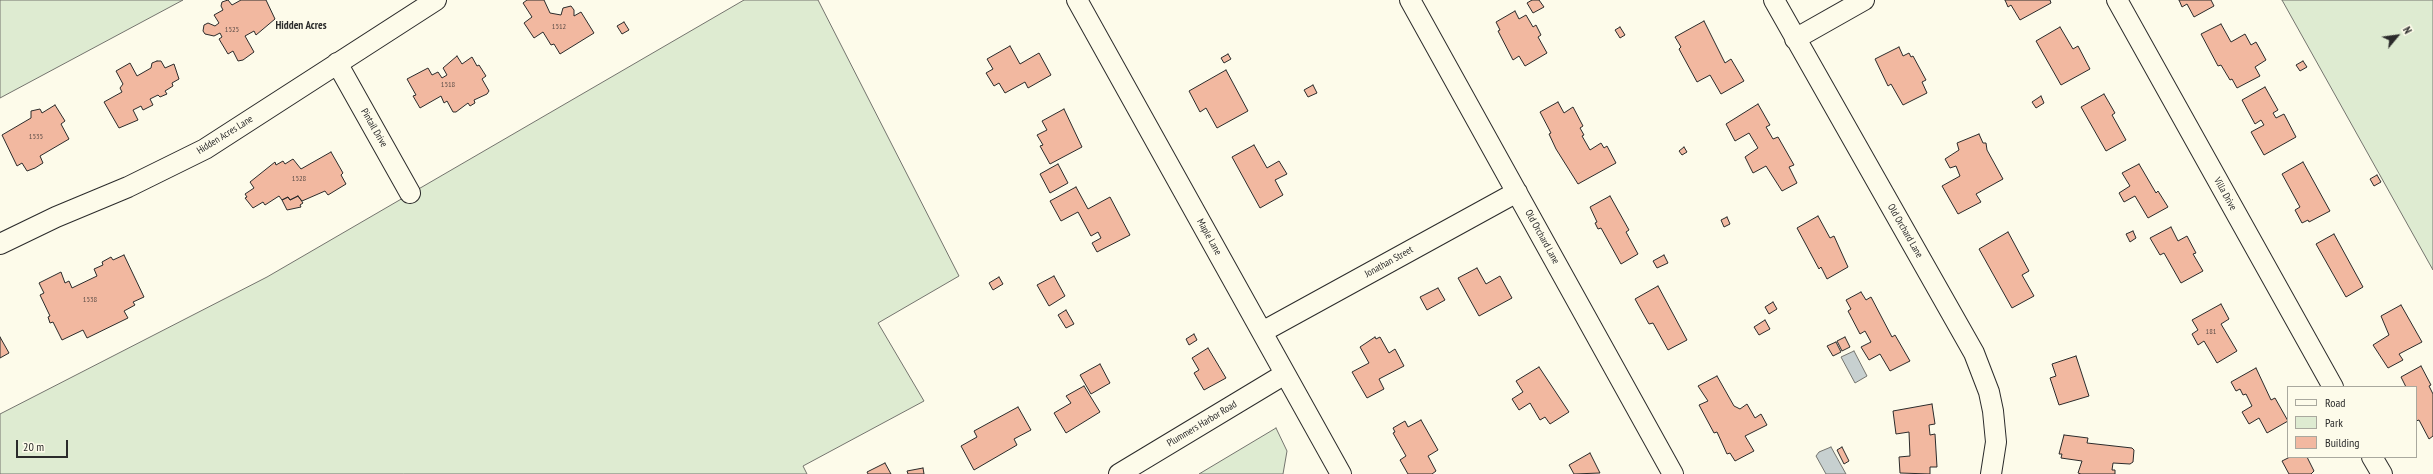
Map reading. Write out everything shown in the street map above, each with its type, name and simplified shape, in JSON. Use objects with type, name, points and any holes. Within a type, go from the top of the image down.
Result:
[{"type":"street","name":"Hidden Acres Lane","points":[[0,244],[56,217],[128,187],[205,149],[436,0]]},
{"type":"street","name":"Maple Lane","points":[[1077,0],[1341,474]]},
{"type":"street","name":"Old Orchard Lane","points":[[1410,0],[1673,474]]},
{"type":"street","name":"Old Orchard Lane","points":[[1774,0],[1974,353],[1989,392],[1993,411],[1996,442],[1991,474]]},
{"type":"street","points":[[1795,38],[1864,0]]},
{"type":"street","name":"Villa Drive","points":[[2117,0],[2332,386]]},
{"type":"street","name":"Pintail Drive","points":[[337,63],[410,193]]},
{"type":"street","name":"Jonathan Street","points":[[1262,332],[1517,192]]},
{"type":"street","name":"Plummers Harbor Road","points":[[1119,474],[1285,374]]},
{"type":"street","points":[[2373,458],[2382,474]]},
{"type":"green space","points":[[0,0],[183,0],[0,98]]},
{"type":"green space","points":[[744,0],[818,0],[959,276],[878,323],[924,401],[803,466],[807,474],[0,474],[0,414],[267,277]]},
{"type":"green space","points":[[2282,0],[2433,0],[2433,270]]},
{"type":"green space","points":[[1276,428],[1287,451],[1283,474],[1199,474]]},
{"type":"shaded area","points":[[1854,351],[1867,376],[1855,383],[1841,357]]},
{"type":"shaded area","points":[[1831,447],[1846,474],[1826,474],[1816,456],[1819,452]]},
{"type":"building","points":[[228,0],[232,5],[241,0],[266,0],[275,19],[256,35],[254,31],[245,36],[254,52],[243,60],[238,61],[233,51],[228,54],[219,39],[222,37],[220,33],[214,36],[205,34],[203,31],[204,25],[208,23],[215,26],[219,23],[214,15],[223,10],[221,6],[222,2]]},
{"type":"building","points":[[527,0],[544,0],[550,13],[561,15],[563,8],[571,6],[574,10],[574,16],[581,12],[594,33],[560,54],[554,44],[551,45],[543,32],[534,38],[524,23],[532,17],[523,3]]},
{"type":"building","points":[[1532,0],[1539,0],[1544,7],[1533,13],[1527,3]]},
{"type":"building","points":[[2005,0],[2050,0],[2051,3],[2020,20],[2011,5],[2008,7]]},
{"type":"building","points":[[2179,0],[2211,0],[2214,6],[2194,17],[2187,4],[2182,7]]},
{"type":"building","points":[[1515,11],[1519,19],[1526,15],[1533,27],[1536,25],[1541,35],[1538,37],[1547,53],[1525,66],[1519,56],[1513,60],[1498,31],[1500,30],[1496,22]]},
{"type":"building","points":[[1704,21],[1725,63],[1731,59],[1744,81],[1721,94],[1710,75],[1697,82],[1679,49],[1681,47],[1675,37]]},
{"type":"building","points":[[624,22],[629,30],[622,34],[617,26]]},
{"type":"building","points":[[2221,24],[2231,42],[2245,34],[2251,45],[2256,42],[2266,60],[2255,67],[2260,76],[2237,88],[2221,65],[2218,66],[2201,34]]},
{"type":"building","points":[[1620,27],[1625,35],[1620,38],[1615,30]]},
{"type":"building","points":[[2060,27],[2073,49],[2078,46],[2090,69],[2061,85],[2036,41]]},
{"type":"building","points":[[1010,46],[1020,64],[1039,53],[1051,75],[1028,88],[1025,82],[1005,93],[999,83],[994,86],[986,73],[993,69],[987,59]]},
{"type":"building","points":[[1899,47],[1903,56],[1909,53],[1911,57],[1913,56],[1926,80],[1922,82],[1927,93],[1903,105],[1891,84],[1888,86],[1875,59]]},
{"type":"building","points":[[1228,54],[1231,59],[1224,63],[1221,58]]},
{"type":"building","points":[[457,56],[462,64],[472,57],[477,66],[479,65],[486,76],[482,79],[489,91],[487,94],[474,100],[475,103],[470,106],[468,103],[456,112],[453,112],[447,101],[444,103],[441,96],[420,108],[413,96],[416,95],[407,79],[428,68],[432,75],[438,72],[442,78],[447,75],[443,68]]},
{"type":"building","points":[[161,61],[165,68],[174,64],[179,79],[172,83],[173,86],[165,91],[167,94],[160,97],[158,95],[150,99],[153,105],[143,110],[141,106],[133,110],[138,120],[119,128],[104,102],[122,92],[120,88],[123,84],[116,71],[130,63],[137,76],[151,68],[152,63]]},
{"type":"building","points":[[2303,61],[2307,67],[2300,71],[2296,65]]},
{"type":"building","points":[[1226,70],[1248,111],[1217,128],[1206,108],[1200,112],[1189,91]]},
{"type":"building","points":[[1313,85],[1317,93],[1308,97],[1304,90]]},
{"type":"building","points":[[2265,87],[2278,110],[2273,113],[2276,118],[2284,114],[2296,137],[2264,155],[2251,132],[2264,125],[2261,120],[2255,124],[2242,100]]},
{"type":"building","points":[[2104,94],[2115,113],[2112,115],[2126,140],[2106,151],[2081,107]]},
{"type":"building","points":[[2041,96],[2044,103],[2036,108],[2032,102]]},
{"type":"building","points":[[1558,102],[1564,113],[1573,107],[1583,126],[1580,128],[1584,135],[1582,136],[1590,150],[1601,143],[1604,148],[1607,146],[1616,163],[1578,184],[1556,149],[1549,134],[1551,133],[1540,112]]},
{"type":"building","points":[[1758,104],[1770,125],[1766,127],[1773,139],[1778,137],[1794,165],[1789,167],[1797,183],[1782,191],[1766,166],[1753,173],[1745,157],[1758,148],[1749,133],[1735,141],[1726,124]]},
{"type":"building","points":[[55,105],[65,121],[61,124],[69,139],[40,156],[43,163],[35,168],[27,171],[22,163],[17,166],[2,135],[31,118],[31,111],[40,109],[42,113]]},
{"type":"building","points":[[1064,109],[1082,147],[1050,164],[1040,146],[1043,145],[1037,135],[1047,130],[1042,121]]},
{"type":"building","points":[[1979,134],[1983,143],[1986,143],[1987,150],[2003,179],[1976,194],[1981,202],[1958,214],[1942,186],[1960,176],[1956,166],[1950,168],[1945,159],[1959,150],[1957,143]]},
{"type":"building","points":[[1254,145],[1267,168],[1279,161],[1287,174],[1275,180],[1283,195],[1260,208],[1232,157]]},
{"type":"building","points":[[1684,147],[1687,152],[1682,155],[1679,151]]},
{"type":"building","points":[[331,152],[343,173],[341,175],[346,184],[328,195],[325,191],[302,201],[298,196],[290,200],[288,197],[282,200],[279,196],[265,205],[263,202],[253,208],[245,198],[247,197],[245,194],[254,188],[250,182],[275,162],[276,165],[283,161],[285,164],[293,159],[301,169]]},
{"type":"building","points":[[2303,162],[2330,211],[2309,222],[2308,220],[2302,223],[2295,210],[2300,207],[2282,174]]},
{"type":"building","points":[[1058,164],[1068,183],[1050,193],[1040,174]]},
{"type":"building","points":[[2139,164],[2156,193],[2158,191],[2168,207],[2148,218],[2135,196],[2124,202],[2119,193],[2130,186],[2122,173]]},
{"type":"building","points":[[2377,175],[2381,182],[2374,186],[2370,179]]},
{"type":"building","points":[[1076,187],[1088,209],[1110,197],[1130,235],[1097,252],[1092,243],[1101,238],[1098,232],[1091,236],[1078,212],[1061,221],[1050,201]]},
{"type":"building","points":[[298,196],[303,203],[300,205],[301,207],[287,210],[282,200],[288,197],[290,200]]},
{"type":"building","points":[[1610,196],[1629,230],[1626,232],[1638,254],[1621,264],[1601,228],[1598,229],[1595,223],[1597,222],[1590,207]]},
{"type":"building","points":[[1818,216],[1830,238],[1834,236],[1848,267],[1827,279],[1821,267],[1819,269],[1797,228]]},
{"type":"building","points":[[1727,217],[1730,224],[1724,227],[1721,220]]},
{"type":"building","points":[[2171,227],[2178,241],[2187,236],[2196,253],[2193,254],[2203,271],[2181,283],[2164,253],[2160,255],[2150,238]]},
{"type":"building","points":[[2133,231],[2136,238],[2130,242],[2126,234]]},
{"type":"building","points":[[2008,232],[2029,271],[2022,275],[2034,296],[2012,308],[1979,249]]},
{"type":"building","points":[[2334,234],[2363,287],[2346,297],[2316,244]]},
{"type":"building","points":[[124,255],[144,297],[133,302],[135,305],[124,311],[128,318],[87,338],[83,330],[62,340],[53,322],[50,323],[48,317],[50,316],[40,295],[44,293],[39,283],[61,272],[65,283],[69,281],[72,288],[97,276],[94,269],[103,265],[102,262],[111,257],[113,260]]},
{"type":"building","points":[[1664,255],[1668,263],[1657,268],[1653,261]]},
{"type":"building","points":[[1477,268],[1486,284],[1500,276],[1512,298],[1479,316],[1458,278]]},
{"type":"building","points":[[1054,276],[1065,296],[1049,306],[1037,285]]},
{"type":"building","points":[[999,277],[1003,284],[993,290],[989,283]]},
{"type":"building","points":[[1658,286],[1687,340],[1668,350],[1653,323],[1649,324],[1635,299]]},
{"type":"building","points":[[1438,288],[1445,300],[1427,310],[1420,297]]},
{"type":"building","points":[[1861,292],[1866,300],[1871,297],[1892,337],[1895,335],[1910,361],[1890,371],[1880,354],[1869,360],[1861,347],[1871,342],[1865,331],[1860,334],[1848,311],[1851,309],[1846,300]]},
{"type":"building","points":[[1773,302],[1777,309],[1769,314],[1765,307]]},
{"type":"building","points":[[2221,304],[2229,319],[2221,324],[2237,351],[2217,363],[2204,341],[2198,345],[2192,334],[2198,330],[2192,320]]},
{"type":"building","points":[[2401,305],[2422,342],[2399,354],[2403,360],[2388,368],[2373,345],[2389,335],[2381,316]]},
{"type":"building","points":[[1066,310],[1074,324],[1066,328],[1058,315]]},
{"type":"building","points":[[1765,320],[1770,329],[1759,335],[1754,327]]},
{"type":"building","points":[[1194,334],[1197,340],[1189,345],[1186,339]]},
{"type":"building","points":[[0,337],[9,353],[0,358]]},
{"type":"building","points":[[1375,337],[1376,339],[1380,337],[1389,353],[1395,349],[1404,366],[1379,379],[1384,389],[1367,398],[1352,372],[1369,363],[1360,347]]},
{"type":"building","points":[[1845,337],[1850,347],[1842,351],[1837,341]]},
{"type":"building","points":[[1836,342],[1841,352],[1833,356],[1827,346]]},
{"type":"building","points":[[1208,348],[1226,378],[1204,390],[1194,373],[1199,370],[1192,358]]},
{"type":"building","points":[[2076,356],[2089,396],[2059,405],[2050,378],[2056,376],[2052,364]]},
{"type":"building","points":[[1100,364],[1110,383],[1091,394],[1080,375]]},
{"type":"building","points":[[2421,366],[2431,385],[2429,386],[2433,394],[2433,436],[2429,439],[2419,420],[2417,421],[2417,386],[2406,386],[2401,377]]},
{"type":"building","points":[[1539,367],[1569,412],[1550,424],[1545,417],[1540,420],[1530,403],[1519,410],[1512,399],[1523,392],[1516,381]]},
{"type":"building","points":[[2256,368],[2271,400],[2275,398],[2287,422],[2267,433],[2259,418],[2249,424],[2242,412],[2252,406],[2246,394],[2243,395],[2240,389],[2236,391],[2231,382]]},
{"type":"building","points":[[1717,376],[1734,406],[1740,409],[1747,404],[1755,418],[1761,414],[1767,425],[1745,436],[1754,451],[1735,461],[1730,453],[1727,454],[1717,432],[1714,433],[1699,405],[1708,401],[1698,386]]},
{"type":"building","points":[[1084,386],[1100,412],[1066,433],[1054,413],[1071,403],[1066,396]]},
{"type":"building","points":[[1932,404],[1935,424],[1929,425],[1930,435],[1935,434],[1937,467],[1930,467],[1930,474],[1900,473],[1899,457],[1910,456],[1909,432],[1896,434],[1893,411]]},
{"type":"building","points":[[1018,407],[1031,430],[1014,439],[1017,445],[974,470],[961,446],[977,437],[974,431]]},
{"type":"building","points":[[1421,420],[1438,450],[1428,456],[1436,471],[1432,474],[1408,474],[1400,460],[1406,456],[1393,433],[1395,432],[1393,428],[1405,421],[1408,427]]},
{"type":"building","points":[[2064,435],[2088,438],[2087,443],[2132,448],[2134,450],[2133,462],[2130,464],[2113,463],[2112,470],[2115,470],[2115,474],[2078,473],[2082,461],[2061,458],[2062,454],[2059,454]]},
{"type":"building","points":[[1842,447],[1849,461],[1844,464],[1837,450]]},
{"type":"building","points":[[1590,453],[1600,473],[1574,474],[1569,465]]},
{"type":"building","points":[[2288,458],[2308,458],[2314,471],[2311,474],[2289,474],[2282,461]]},
{"type":"building","points":[[885,463],[891,474],[868,474],[867,472]]},
{"type":"building","points":[[923,468],[924,474],[908,474],[907,471]]},
{"type":"district","name":"Hidden Acres","points":[[301,26]]}]
